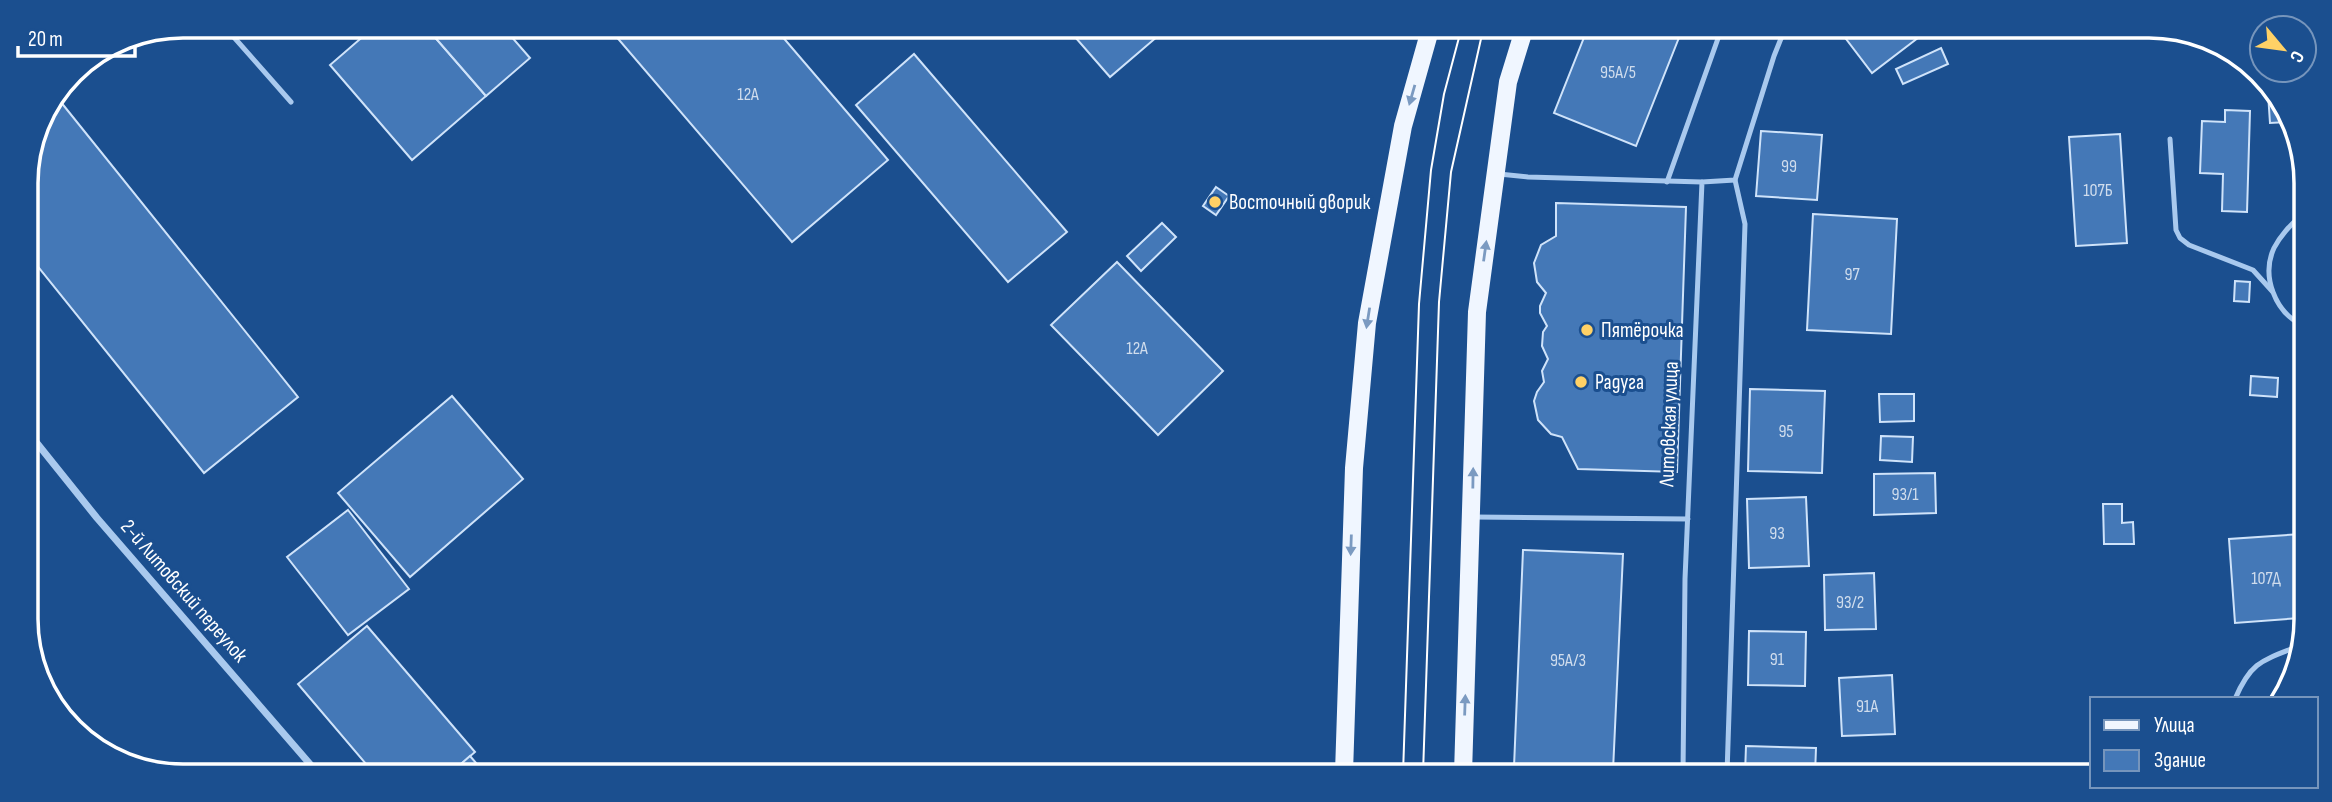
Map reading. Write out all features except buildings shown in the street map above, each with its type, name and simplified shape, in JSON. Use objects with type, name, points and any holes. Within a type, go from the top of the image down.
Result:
[{"type":"main road","points":[[1344,763],[1353,468],[1367,323],[1403,126],[1428,38]]},
{"type":"main road","points":[[1463,763],[1477,312],[1508,82],[1521,38]]},
{"type":"street","name":"2-й Литовский переулок","points":[[38,445],[97,519],[310,764]]},
{"type":"lane","points":[[1667,182],[1718,38]]},
{"type":"lane","points":[[1727,763],[1745,224],[1735,180],[1781,38]]},
{"type":"lane","points":[[235,39],[291,102]]},
{"type":"lane","points":[[2170,139],[2176,230],[2180,238],[2189,245],[2253,270],[2272,291],[2282,310],[2294,319]]},
{"type":"lane","points":[[1496,173],[1528,177],[1667,182],[1735,180]]},
{"type":"lane","name":"Литовская улица","points":[[1683,763],[1685,579],[1702,182]]},
{"type":"lane","points":[[2272,291],[2269,271],[2273,250],[2294,221]]},
{"type":"lane","points":[[1472,517],[1688,519]]},
{"type":"lane","points":[[2236,697],[2244,679],[2258,663],[2290,650]]},
{"type":"tram line","points":[[1403,763],[1419,304],[1431,170],[1444,94],[1459,38]]},
{"type":"tram line","points":[[1423,763],[1439,302],[1451,172],[1481,38]]},
{"type":"place","name":"Восточный дворик","points":[[1215,202]]},
{"type":"place","name":"Пятёрочка","points":[[1587,330]]},
{"type":"place","name":"Радуга","points":[[1581,382]]}]
